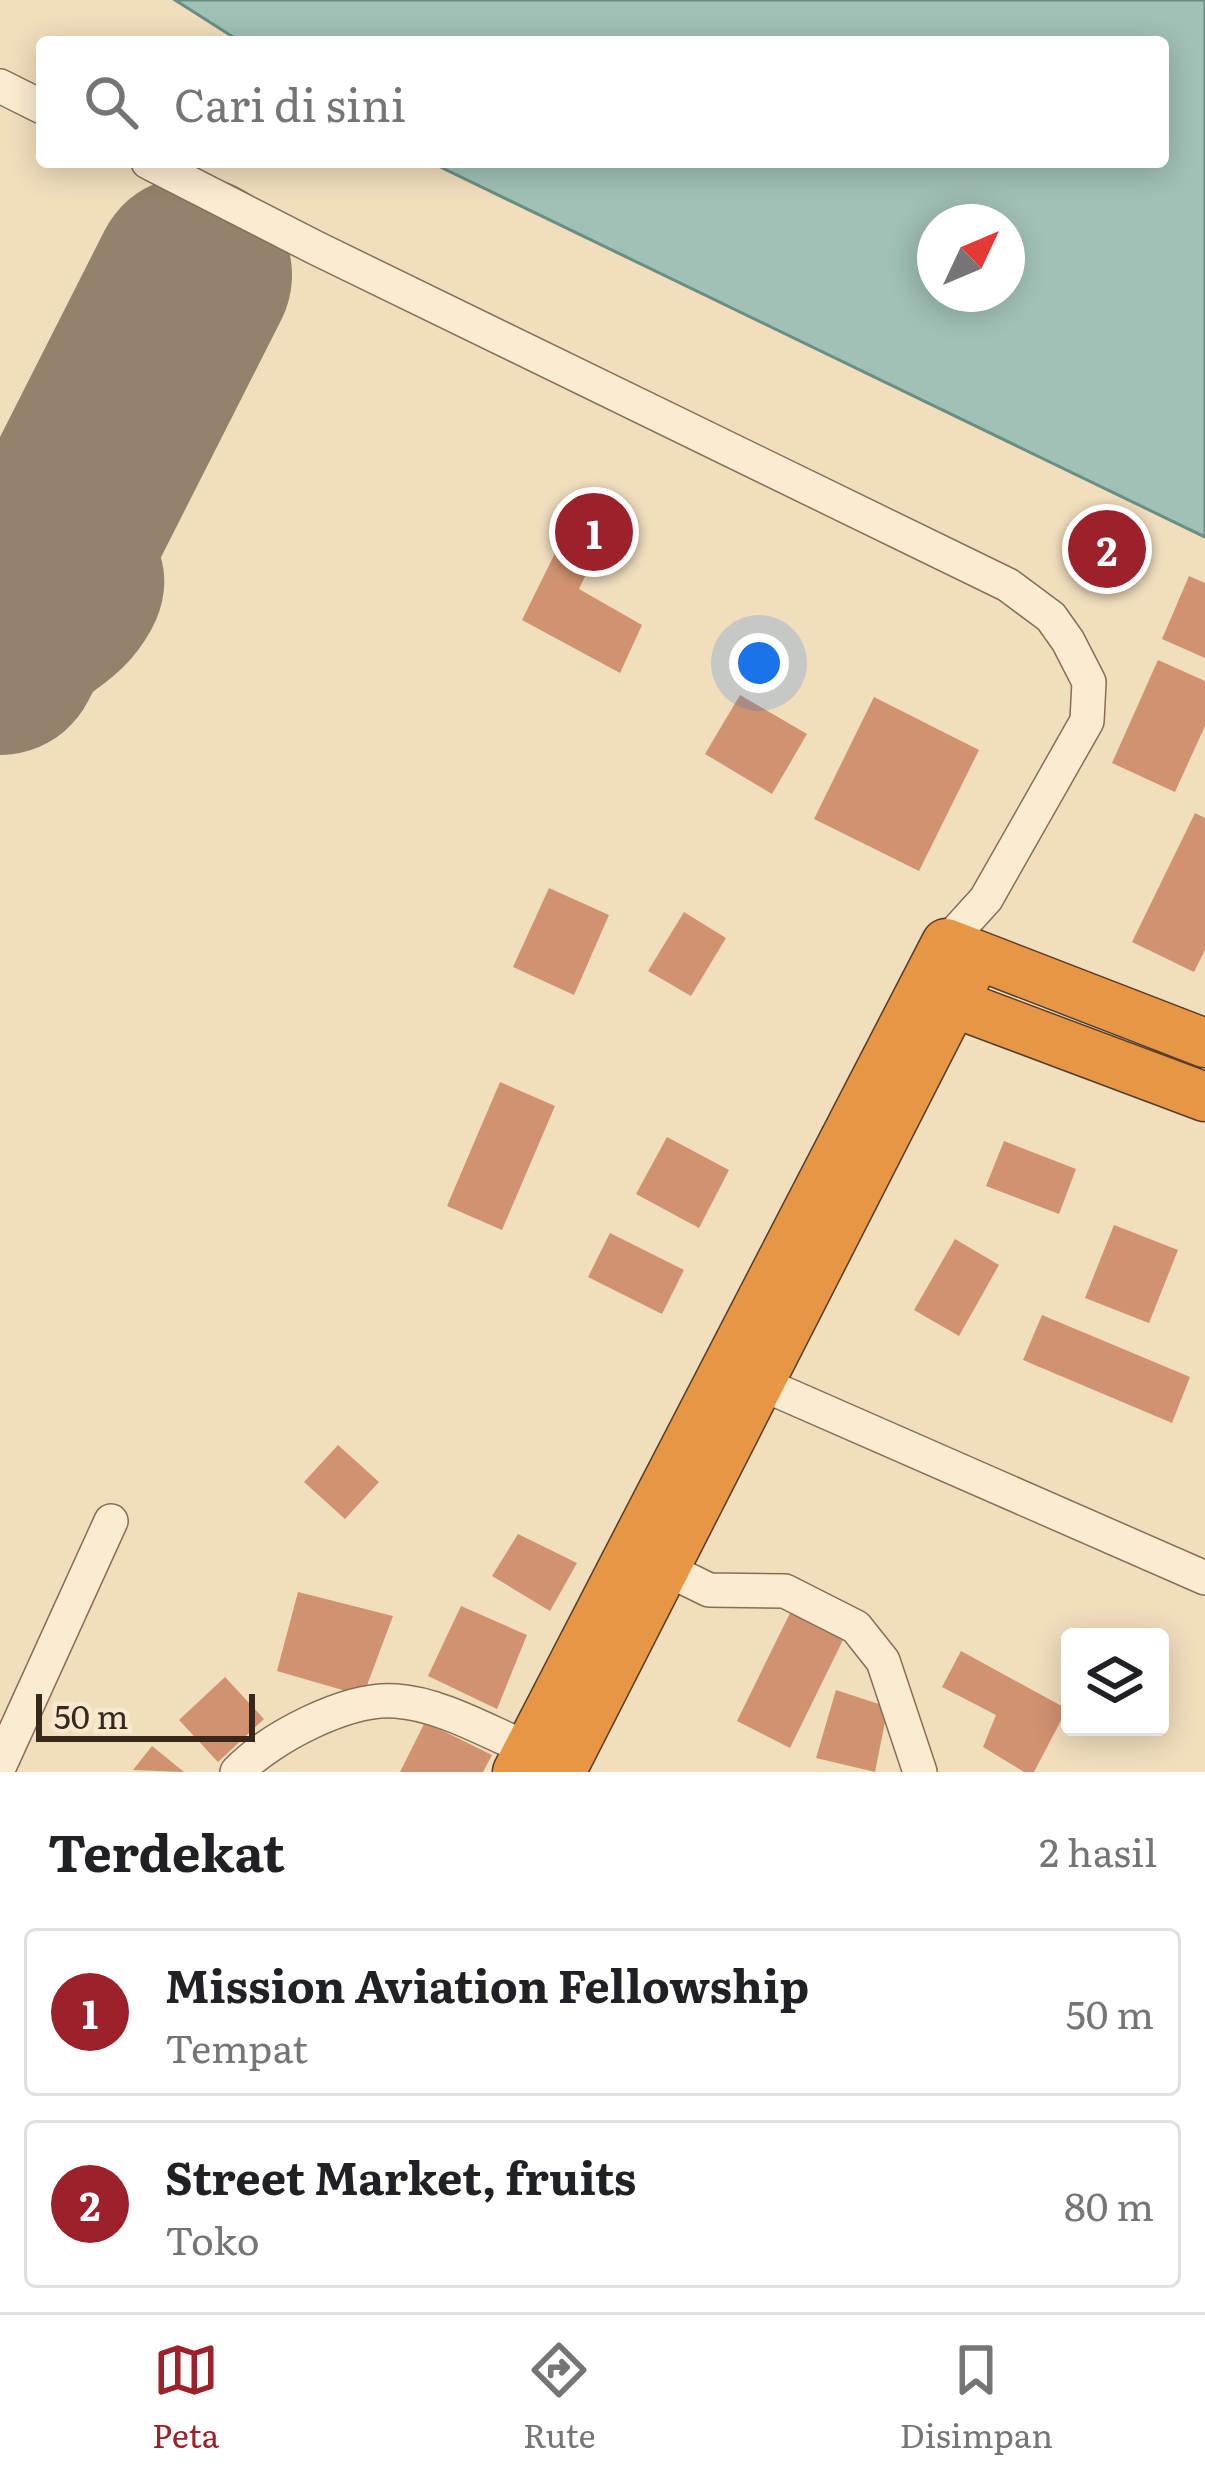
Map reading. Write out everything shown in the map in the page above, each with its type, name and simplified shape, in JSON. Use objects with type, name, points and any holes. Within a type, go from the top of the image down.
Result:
[{"type":"highway","points":[[536,1764],[962,950],[1205,1042]]},
{"type":"highway","points":[[938,994],[1205,1097]]},
{"type":"highway","points":[[536,1764],[666,1569],[743,1375]]},
{"type":"street","points":[[0,86],[36,104]]},
{"type":"street","points":[[160,168],[1008,585],[1051,617],[1089,682],[1087,721],[962,950]]},
{"type":"street","points":[[743,1375],[1205,1578]]},
{"type":"street","points":[[0,1766],[110,1521]]},
{"type":"street","points":[[666,1569],[709,1590],[784,1591],[856,1627],[883,1661],[920,1772]]},
{"type":"street","points":[[237,1772],[283,1733],[380,1701],[415,1704],[536,1764]]},
{"type":"water","points":[[175,0],[1205,0],[1205,537],[442,168],[1169,168],[1169,36],[232,36]]},
{"type":"building","points":[[567,529],[600,546],[579,589],[642,625],[620,673],[522,620]]},
{"type":"building","points":[[1189,576],[1205,583],[1205,658],[1162,639]]},
{"type":"building","points":[[1158,660],[1205,681],[1205,726],[1175,792],[1112,763]]},
{"type":"building","points":[[740,695],[807,734],[772,794],[705,754]]},
{"type":"building","points":[[874,697],[979,750],[919,871],[814,819]]},
{"type":"building","points":[[1195,813],[1205,818],[1205,950],[1194,972],[1132,942]]},
{"type":"building","points":[[549,888],[609,915],[574,995],[513,967]]},
{"type":"building","points":[[684,912],[726,938],[691,996],[648,971]]},
{"type":"building","points":[[500,1082],[555,1106],[502,1230],[447,1206]]},
{"type":"building","points":[[667,1137],[729,1170],[699,1228],[636,1194]]},
{"type":"building","points":[[1004,1141],[1076,1169],[1059,1214],[986,1186]]},
{"type":"building","points":[[1114,1225],[1178,1250],[1149,1323],[1085,1298]]},
{"type":"building","points":[[610,1233],[684,1270],[662,1314],[588,1277]]},
{"type":"building","points":[[955,1239],[999,1265],[959,1336],[914,1310]]},
{"type":"building","points":[[1042,1315],[1190,1377],[1172,1423],[1023,1360]]},
{"type":"building","points":[[338,1445],[379,1482],[345,1519],[304,1482]]},
{"type":"building","points":[[518,1534],[577,1563],[550,1611],[492,1576]]},
{"type":"building","points":[[298,1592],[393,1616],[363,1696],[277,1671]]},
{"type":"building","points":[[461,1606],[527,1635],[497,1709],[428,1676]]},
{"type":"building","points":[[791,1611],[844,1638],[790,1748],[737,1721]]},
{"type":"building","points":[[961,1651],[1061,1706],[1061,1720],[1034,1772],[1024,1772],[983,1747],[996,1715],[942,1687]]},
{"type":"building","points":[[225,1677],[264,1719],[218,1762],[179,1720]]},
{"type":"building","points":[[836,1690],[888,1707],[875,1772],[816,1758]]},
{"type":"building","points":[[425,1722],[492,1755],[483,1772],[400,1772]]},
{"type":"building","points":[[152,1746],[184,1772],[133,1770]]},
{"type":"taxiway","points":[[0,705],[91,644],[121,603],[125,575],[112,550],[81,533],[57,544]]},
{"type":"runway","points":[[0,656],[193,275]]},
{"type":"place","name":"Mission Aviation Fellowship","points":[[594,532]]},
{"type":"place","name":"Street Market, fruits","points":[[1107,549]]}]
